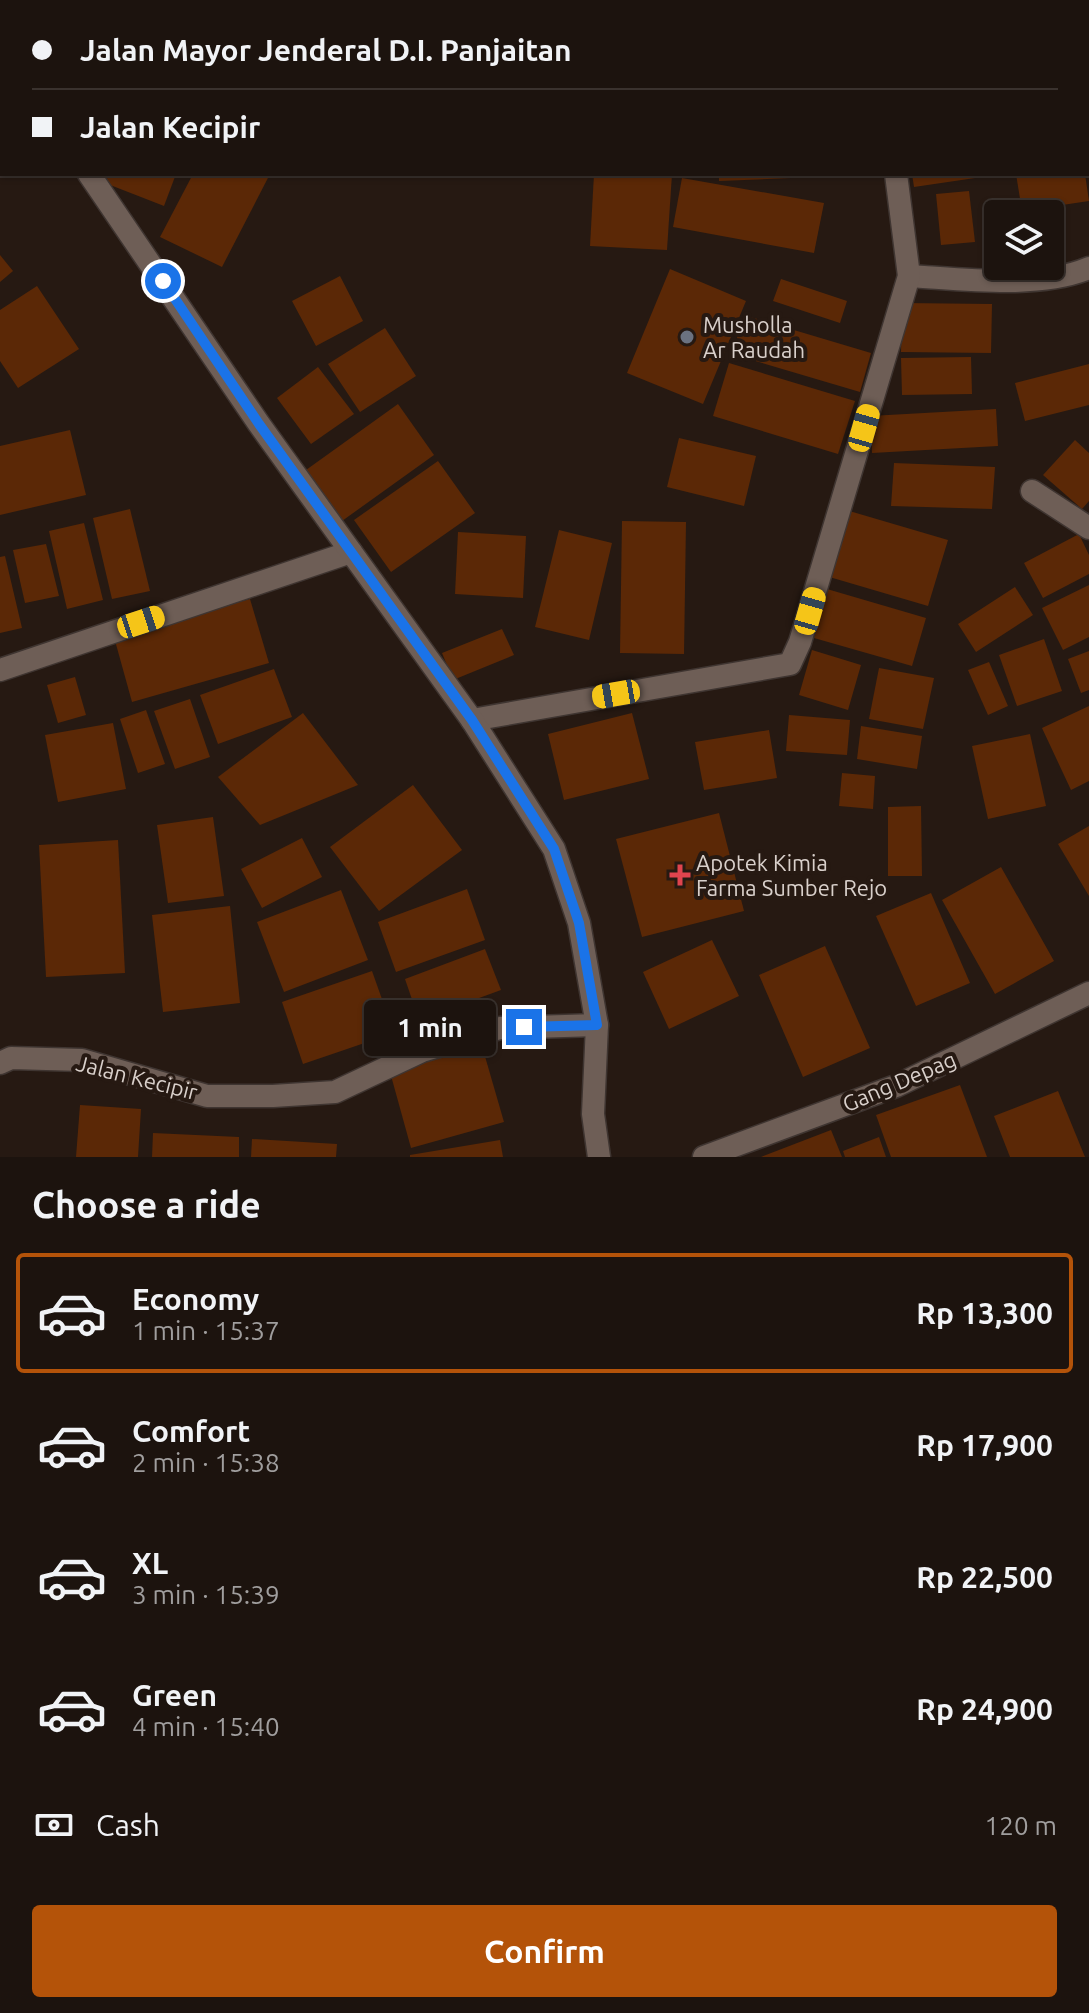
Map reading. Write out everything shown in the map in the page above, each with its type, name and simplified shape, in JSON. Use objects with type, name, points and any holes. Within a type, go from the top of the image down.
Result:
[{"type":"street","points":[[91,176],[116,209],[259,424],[472,720],[554,849],[579,923],[597,1025],[593,1114],[599,1157]]},
{"type":"street","points":[[472,720],[790,664],[800,642],[909,276],[896,176]]},
{"type":"street","points":[[909,276],[1010,281],[1076,274],[1089,268]]},
{"type":"street","points":[[1032,491],[1089,528]]},
{"type":"street","points":[[0,670],[351,552]]},
{"type":"street","name":"Gang Depag","points":[[704,1157],[896,1086],[1089,993]]},
{"type":"street","name":"Jalan Kecipir","points":[[0,1063],[11,1058],[82,1060],[207,1096],[273,1096],[335,1092],[422,1051],[500,1028],[597,1025]]},
{"type":"building","points":[[108,176],[175,176],[164,206],[105,183]]},
{"type":"building","points":[[192,176],[269,176],[222,267],[160,237]]},
{"type":"building","points":[[594,176],[672,176],[667,250],[590,246]]},
{"type":"building","points":[[719,176],[791,176],[791,178],[719,181]]},
{"type":"building","points":[[912,176],[982,176],[982,177],[914,187]]},
{"type":"building","points":[[1016,176],[1085,176],[1089,201],[1064,205],[1064,200],[1020,200]]},
{"type":"building","points":[[682,178],[824,203],[814,253],[673,227]]},
{"type":"building","points":[[969,191],[975,242],[941,245],[936,194]]},
{"type":"building","points":[[0,255],[13,271],[0,282]]},
{"type":"building","name":"Musholla Ar Raudah","points":[[670,269],[746,301],[703,404],[627,373]]},
{"type":"building","points":[[340,276],[363,321],[316,346],[292,301]]},
{"type":"building","points":[[781,279],[847,301],[840,323],[773,301]]},
{"type":"building","points":[[37,286],[79,349],[18,388],[0,361],[0,310]]},
{"type":"building","points":[[902,303],[992,304],[991,353],[901,352]]},
{"type":"building","points":[[744,315],[871,353],[860,392],[732,354]]},
{"type":"building","points":[[385,328],[416,376],[360,412],[328,364]]},
{"type":"building","points":[[971,357],[972,394],[902,395],[901,358]]},
{"type":"building","points":[[729,363],[855,401],[838,454],[713,416]]},
{"type":"building","points":[[1089,364],[1089,405],[1025,421],[1015,383]]},
{"type":"building","points":[[318,367],[354,414],[311,444],[277,398]]},
{"type":"building","points":[[398,404],[434,455],[342,521],[306,470]]},
{"type":"building","points":[[996,409],[998,446],[872,453],[870,416]]},
{"type":"building","points":[[70,430],[86,495],[0,515],[0,446]]},
{"type":"building","points":[[679,438],[756,456],[744,506],[667,487]]},
{"type":"building","points":[[1075,440],[1089,453],[1089,501],[1082,509],[1043,475]]},
{"type":"building","points":[[438,461],[475,513],[391,572],[354,520]]},
{"type":"building","points":[[894,463],[995,467],[992,509],[891,506]]},
{"type":"building","points":[[130,509],[150,591],[112,599],[93,518]]},
{"type":"building","points":[[846,510],[948,540],[928,606],[826,576]]},
{"type":"building","points":[[622,521],[686,522],[684,654],[620,653]]},
{"type":"building","points":[[84,523],[103,600],[67,609],[49,531]]},
{"type":"building","points":[[559,530],[612,543],[589,640],[535,627]]},
{"type":"building","points":[[458,532],[526,536],[523,598],[455,594]]},
{"type":"building","points":[[1079,534],[1089,555],[1089,574],[1043,598],[1024,563]]},
{"type":"building","points":[[46,544],[59,596],[25,603],[13,550]]},
{"type":"building","points":[[5,556],[22,628],[0,633],[0,557]]},
{"type":"building","points":[[1089,585],[1089,637],[1063,650],[1042,608]]},
{"type":"building","points":[[1015,587],[1033,615],[976,652],[958,624]]},
{"type":"building","points":[[827,589],[926,618],[912,666],[814,638]]},
{"type":"building","points":[[250,599],[269,663],[132,702],[114,637]]},
{"type":"building","points":[[502,629],[514,655],[453,680],[442,653]]},
{"type":"building","points":[[1044,639],[1062,691],[1017,706],[999,655]]},
{"type":"building","points":[[812,650],[861,665],[848,710],[799,695]]},
{"type":"building","points":[[1089,651],[1089,690],[1081,693],[1068,659]]},
{"type":"building","points":[[989,662],[1008,706],[988,715],[968,670]]},
{"type":"building","points":[[879,668],[934,678],[923,729],[869,719]]},
{"type":"building","points":[[274,669],[292,717],[218,744],[200,695]]},
{"type":"building","points":[[75,677],[86,715],[58,723],[47,685]]},
{"type":"building","points":[[190,699],[210,757],[175,769],[154,711]]},
{"type":"building","points":[[1089,706],[1089,781],[1071,790],[1042,728]]},
{"type":"building","points":[[146,710],[165,764],[138,773],[120,719]]},
{"type":"building","points":[[303,713],[358,785],[260,825],[218,777]]},
{"type":"building","points":[[632,713],[649,779],[564,800],[548,734]]},
{"type":"building","points":[[789,715],[850,720],[847,755],[786,751]]},
{"type":"building","points":[[113,723],[126,789],[58,802],[45,735]]},
{"type":"building","points":[[861,726],[922,736],[917,769],[857,759]]},
{"type":"building","points":[[769,730],[777,778],[704,790],[695,742]]},
{"type":"building","points":[[1030,734],[1046,806],[988,819],[972,746]]},
{"type":"building","points":[[842,773],[875,776],[873,809],[839,806]]},
{"type":"building","points":[[413,785],[462,850],[379,911],[330,847]]},
{"type":"building","points":[[921,806],[922,876],[888,876],[888,807]]},
{"type":"building","name":"Apotek Kimia Farma Sumber Rejo","points":[[719,813],[744,911],[642,937],[616,839]]},
{"type":"building","points":[[213,817],[224,896],[168,903],[157,825]]},
{"type":"building","points":[[1089,826],[1089,896],[1058,844]]},
{"type":"building","points":[[302,838],[322,877],[262,908],[241,869]]},
{"type":"building","points":[[118,840],[125,973],[46,977],[39,845]]},
{"type":"building","points":[[1001,867],[1054,961],[995,994],[942,900]]},
{"type":"building","points":[[467,889],[485,940],[396,972],[378,922]]},
{"type":"building","points":[[341,890],[368,960],[284,992],[257,922]]},
{"type":"building","points":[[931,893],[970,983],[916,1006],[876,916]]},
{"type":"building","points":[[230,906],[240,1003],[163,1012],[152,915]]},
{"type":"building","points":[[712,940],[739,996],[669,1029],[643,972]]},
{"type":"building","points":[[825,946],[870,1048],[803,1077],[759,975]]},
{"type":"building","points":[[485,949],[501,990],[419,1020],[405,979]]},
{"type":"building","points":[[372,971],[394,1033],[303,1064],[282,1002]]},
{"type":"building","points":[[482,1046],[504,1122],[411,1148],[390,1072]]},
{"type":"building","points":[[960,1085],[987,1157],[891,1157],[876,1115]]},
{"type":"building","points":[[1058,1091],[1085,1157],[1010,1157],[994,1116]]},
{"type":"building","points":[[80,1105],[141,1109],[138,1157],[76,1157]]},
{"type":"building","points":[[831,1130],[842,1157],[761,1157]]},
{"type":"building","points":[[153,1133],[239,1137],[239,1157],[152,1157]]},
{"type":"building","points":[[879,1137],[886,1157],[845,1157],[843,1151]]},
{"type":"building","points":[[252,1139],[337,1144],[336,1157],[251,1157]]},
{"type":"building","points":[[500,1140],[503,1157],[410,1157],[410,1155]]},
{"type":"place","name":"Musholla Ar Raudah","points":[[687,337]]},
{"type":"place","name":"Apotek Kimia Farma Sumber Rejo","points":[[680,875]]},
{"type":"route","points":[[163,281],[259,424],[472,720],[554,849],[579,923],[597,1025],[524,1027]]}]
